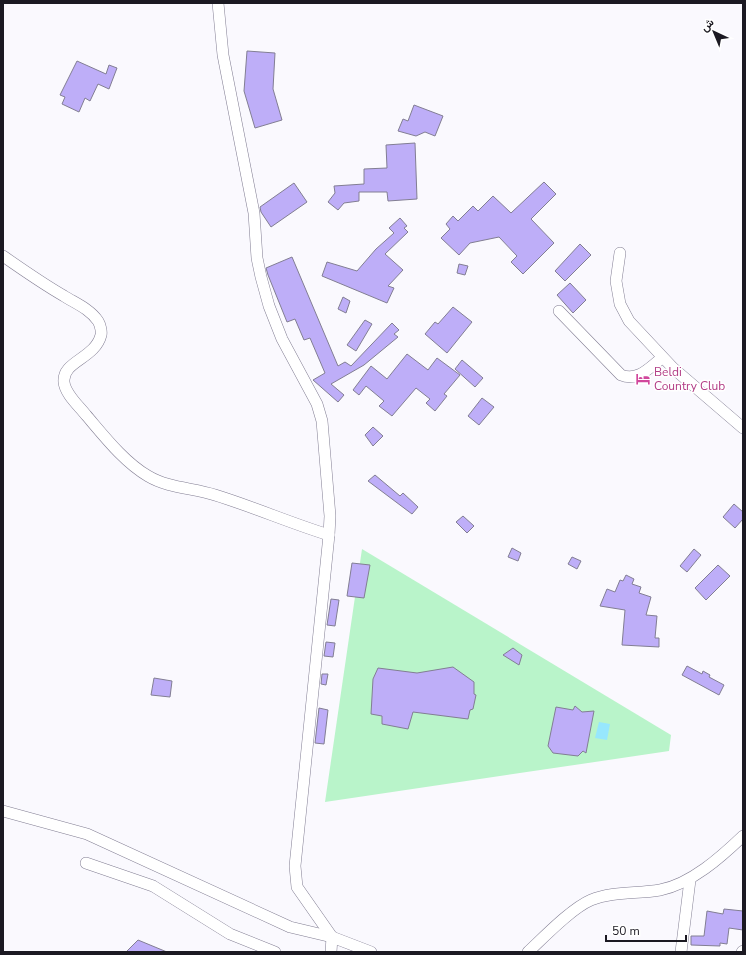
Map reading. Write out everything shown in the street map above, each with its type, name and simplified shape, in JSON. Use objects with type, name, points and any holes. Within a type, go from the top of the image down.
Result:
[{"type":"street","points":[[218,3],[223,55],[254,213],[257,258],[261,277],[269,306],[282,339],[317,404],[322,421],[330,510],[329,535],[295,866],[297,887],[332,937],[331,952]]},
{"type":"street","points":[[620,253],[616,281],[620,304],[629,321],[662,358],[743,428]]},
{"type":"street","points":[[3,256],[82,306],[99,321],[102,334],[97,346],[87,356],[71,365],[65,374],[64,384],[71,397],[88,417],[122,455],[136,468],[164,483],[215,495],[329,535]]},
{"type":"street","points":[[559,312],[621,376],[629,378],[636,377],[662,358]]},
{"type":"street","points":[[3,810],[87,834],[290,927],[332,937],[371,952]]},
{"type":"street","points":[[528,952],[570,914],[591,900],[618,893],[661,890],[690,880],[743,836]]},
{"type":"street","points":[[86,863],[153,886],[230,934],[275,952]]},
{"type":"street","points":[[681,952],[690,880]]},
{"type":"green space","points":[[362,549],[671,735],[669,751],[325,802]]},
{"type":"water","points":[[599,722],[610,724],[607,740],[595,738]]},
{"type":"building","points":[[247,51],[275,53],[273,89],[282,120],[255,128],[244,91]]},
{"type":"building","points":[[77,61],[106,74],[109,65],[117,68],[109,89],[98,84],[90,101],[85,98],[79,112],[62,104],[65,97],[60,95]]},
{"type":"building","points":[[414,105],[443,116],[435,136],[425,132],[416,136],[398,131],[403,119],[408,121]]},
{"type":"building","points":[[415,143],[417,199],[388,201],[387,192],[359,192],[359,201],[344,203],[338,210],[328,202],[335,193],[334,186],[364,184],[364,169],[387,168],[386,145]]},
{"type":"building","points":[[544,182],[556,194],[531,219],[554,243],[523,274],[511,262],[517,256],[499,237],[470,243],[459,255],[441,238],[450,229],[446,224],[453,216],[458,221],[473,206],[478,211],[493,196],[511,213]]},
{"type":"building","points":[[294,183],[307,202],[271,227],[261,212],[260,207]]},
{"type":"building","points":[[400,218],[407,226],[404,228],[408,232],[385,254],[403,270],[388,286],[394,288],[387,303],[322,276],[327,262],[357,271],[376,249],[394,233],[389,228]]},
{"type":"building","points":[[580,244],[591,255],[565,281],[555,271]]},
{"type":"building","points":[[292,257],[338,366],[345,362],[351,366],[392,323],[399,330],[394,334],[398,337],[364,365],[331,384],[344,395],[338,402],[313,380],[325,373],[310,338],[304,340],[295,319],[287,322],[268,275],[266,268]]},
{"type":"building","points":[[459,264],[468,266],[465,275],[457,273]]},
{"type":"building","points":[[570,283],[586,300],[573,313],[557,295]]},
{"type":"building","points":[[343,297],[350,301],[346,313],[338,309]]},
{"type":"building","points":[[453,307],[472,322],[447,353],[425,334],[435,322],[438,324]]},
{"type":"building","points":[[365,320],[372,324],[356,351],[347,345]]},
{"type":"building","points":[[407,354],[428,370],[437,358],[460,375],[444,394],[447,396],[435,411],[426,403],[430,399],[416,388],[392,416],[379,406],[384,401],[366,386],[359,395],[353,390],[371,366],[387,379]]},
{"type":"building","points":[[462,360],[483,378],[475,387],[455,369]]},
{"type":"building","points":[[482,398],[494,407],[479,425],[468,416]]},
{"type":"building","points":[[373,427],[383,436],[373,446],[365,435]]},
{"type":"building","points":[[375,475],[400,496],[403,493],[418,507],[412,514],[368,481]]},
{"type":"building","points":[[734,504],[743,512],[743,519],[735,528],[723,517]]},
{"type":"building","points":[[463,516],[474,526],[467,533],[456,522]]},
{"type":"building","points":[[512,548],[521,553],[518,561],[508,557]]},
{"type":"building","points":[[694,549],[701,555],[687,572],[680,566]]},
{"type":"building","points":[[572,557],[581,561],[577,569],[568,564]]},
{"type":"building","points":[[352,563],[370,565],[364,598],[347,596]]},
{"type":"building","points":[[718,565],[730,576],[706,600],[695,588]]},
{"type":"building","points":[[626,575],[634,579],[632,584],[641,587],[639,593],[651,597],[646,615],[657,616],[655,638],[659,638],[659,647],[622,645],[625,610],[600,606],[607,589],[615,592],[620,580],[623,581]]},
{"type":"building","points":[[331,599],[339,600],[335,626],[327,625]]},
{"type":"building","points":[[326,642],[335,643],[333,657],[324,656]]},
{"type":"building","points":[[513,648],[522,655],[519,665],[503,655]]},
{"type":"building","points":[[687,666],[702,674],[703,671],[710,675],[709,677],[724,685],[719,695],[682,675]]},
{"type":"building","points":[[453,667],[474,682],[474,694],[476,695],[473,709],[470,710],[468,719],[413,712],[408,729],[382,724],[382,716],[371,714],[373,679],[378,668],[417,673]]},
{"type":"building","points":[[322,674],[328,674],[326,685],[321,684]]},
{"type":"building","points":[[154,678],[172,681],[170,697],[151,695]]},
{"type":"building","points":[[575,706],[582,712],[594,711],[586,753],[583,751],[578,756],[553,753],[548,746],[556,707],[573,710]]},
{"type":"building","points":[[319,708],[328,710],[324,744],[315,743]]},
{"type":"building","points":[[724,909],[743,911],[743,930],[729,928],[727,944],[720,943],[720,946],[691,945],[691,936],[704,936],[707,911],[723,914]]},
{"type":"building","points":[[138,940],[167,952],[126,952]]},
{"type":"place","name":"Beldi Country Club","points":[[643,379]]}]
